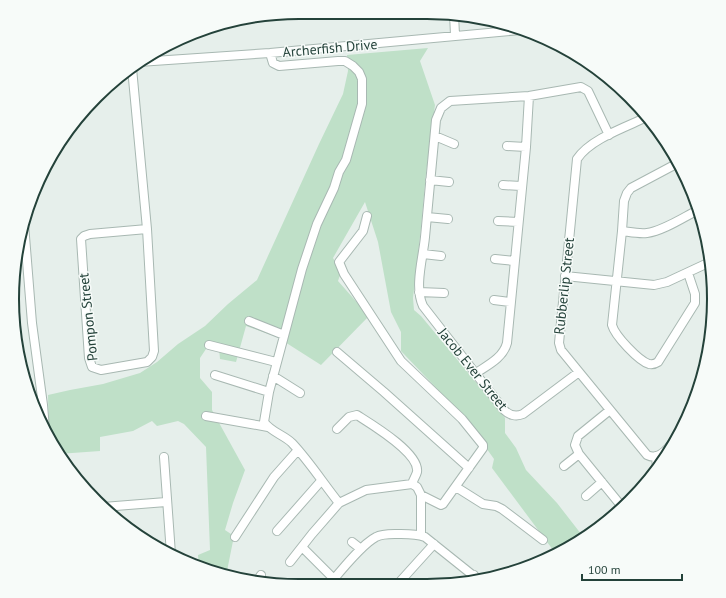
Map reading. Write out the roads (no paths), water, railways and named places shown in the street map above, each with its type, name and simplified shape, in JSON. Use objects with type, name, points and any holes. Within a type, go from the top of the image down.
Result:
[{"type":"street","points":[[454,20],[455,36]]},
{"type":"street","name":"Archerfish Drive","points":[[152,61],[270,53],[507,31]]},
{"type":"street","points":[[270,53],[273,63],[279,66],[338,60],[345,61],[359,72],[362,80],[362,104],[348,152],[317,224],[302,269],[276,362],[264,422],[268,427],[290,441],[338,503]]},
{"type":"street","name":"Pompon Street","points":[[133,74],[147,229],[154,348],[151,359],[147,362],[97,370],[92,367],[89,358],[81,238],[90,234],[147,229]]},
{"type":"street","name":"Jacob Ever Street","points":[[579,372],[523,414],[517,416],[512,415],[506,412],[426,310],[419,292],[436,120],[444,105],[450,101],[529,96],[578,87],[584,88],[590,94],[609,135]]},
{"type":"street","points":[[476,373],[501,356],[507,343],[521,186],[526,147],[529,96]]},
{"type":"street","name":"Rubberlip Street","points":[[642,119],[588,147],[578,159],[559,343],[561,350],[642,451],[649,456],[656,456]]},
{"type":"street","points":[[434,136],[454,144]]},
{"type":"street","points":[[507,146],[526,147]]},
{"type":"street","points":[[673,166],[633,186],[629,190],[624,201],[612,320],[613,328],[635,354],[645,362],[653,365],[658,362],[671,344],[695,303],[694,292],[688,273]]},
{"type":"street","points":[[430,180],[449,182]]},
{"type":"street","points":[[503,185],[521,186]]},
{"type":"street","points":[[622,231],[643,233],[651,232],[693,213]]},
{"type":"street","points":[[367,216],[363,231],[341,259],[339,265],[361,302],[401,361],[462,419],[483,445],[483,448],[445,502],[441,505],[421,494]]},
{"type":"street","points":[[427,217],[448,219]]},
{"type":"street","points":[[498,220],[518,222]]},
{"type":"street","points":[[25,240],[32,323],[44,414]]},
{"type":"street","points":[[423,254],[441,256]]},
{"type":"street","points":[[495,259],[514,261]]},
{"type":"street","points":[[565,276],[654,285],[667,282],[705,264]]},
{"type":"street","points":[[419,292],[444,293]]},
{"type":"street","points":[[494,300],[510,302]]},
{"type":"street","points":[[249,321],[284,336]]},
{"type":"street","points":[[209,345],[276,362]]},
{"type":"street","points":[[337,352],[469,468]]},
{"type":"street","points":[[215,375],[269,392]]},
{"type":"street","points":[[273,376],[300,393]]},
{"type":"street","points":[[610,410],[578,436],[575,444],[579,454],[619,503]]},
{"type":"street","points":[[337,429],[350,417],[357,415],[381,430],[415,461],[417,472],[412,484]]},
{"type":"street","points":[[206,416],[268,427]]},
{"type":"street","points":[[235,537],[274,477],[298,450]]},
{"type":"street","points":[[564,466],[579,454]]},
{"type":"street","points":[[656,460],[656,456],[660,454]]},
{"type":"street","points":[[164,457],[170,547]]},
{"type":"street","points":[[277,531],[321,480]]},
{"type":"street","points":[[586,496],[602,482]]},
{"type":"street","points":[[290,562],[338,503],[366,490],[412,484],[417,487],[421,494],[421,535]]},
{"type":"street","points":[[456,487],[483,504],[502,509],[542,540]]},
{"type":"street","points":[[110,506],[166,502]]},
{"type":"street","points":[[302,547],[334,579],[361,549],[380,535],[415,534],[421,535],[434,544],[474,575]]},
{"type":"street","points":[[352,542],[361,549]]},
{"type":"street","points":[[402,579],[434,544]]}]
